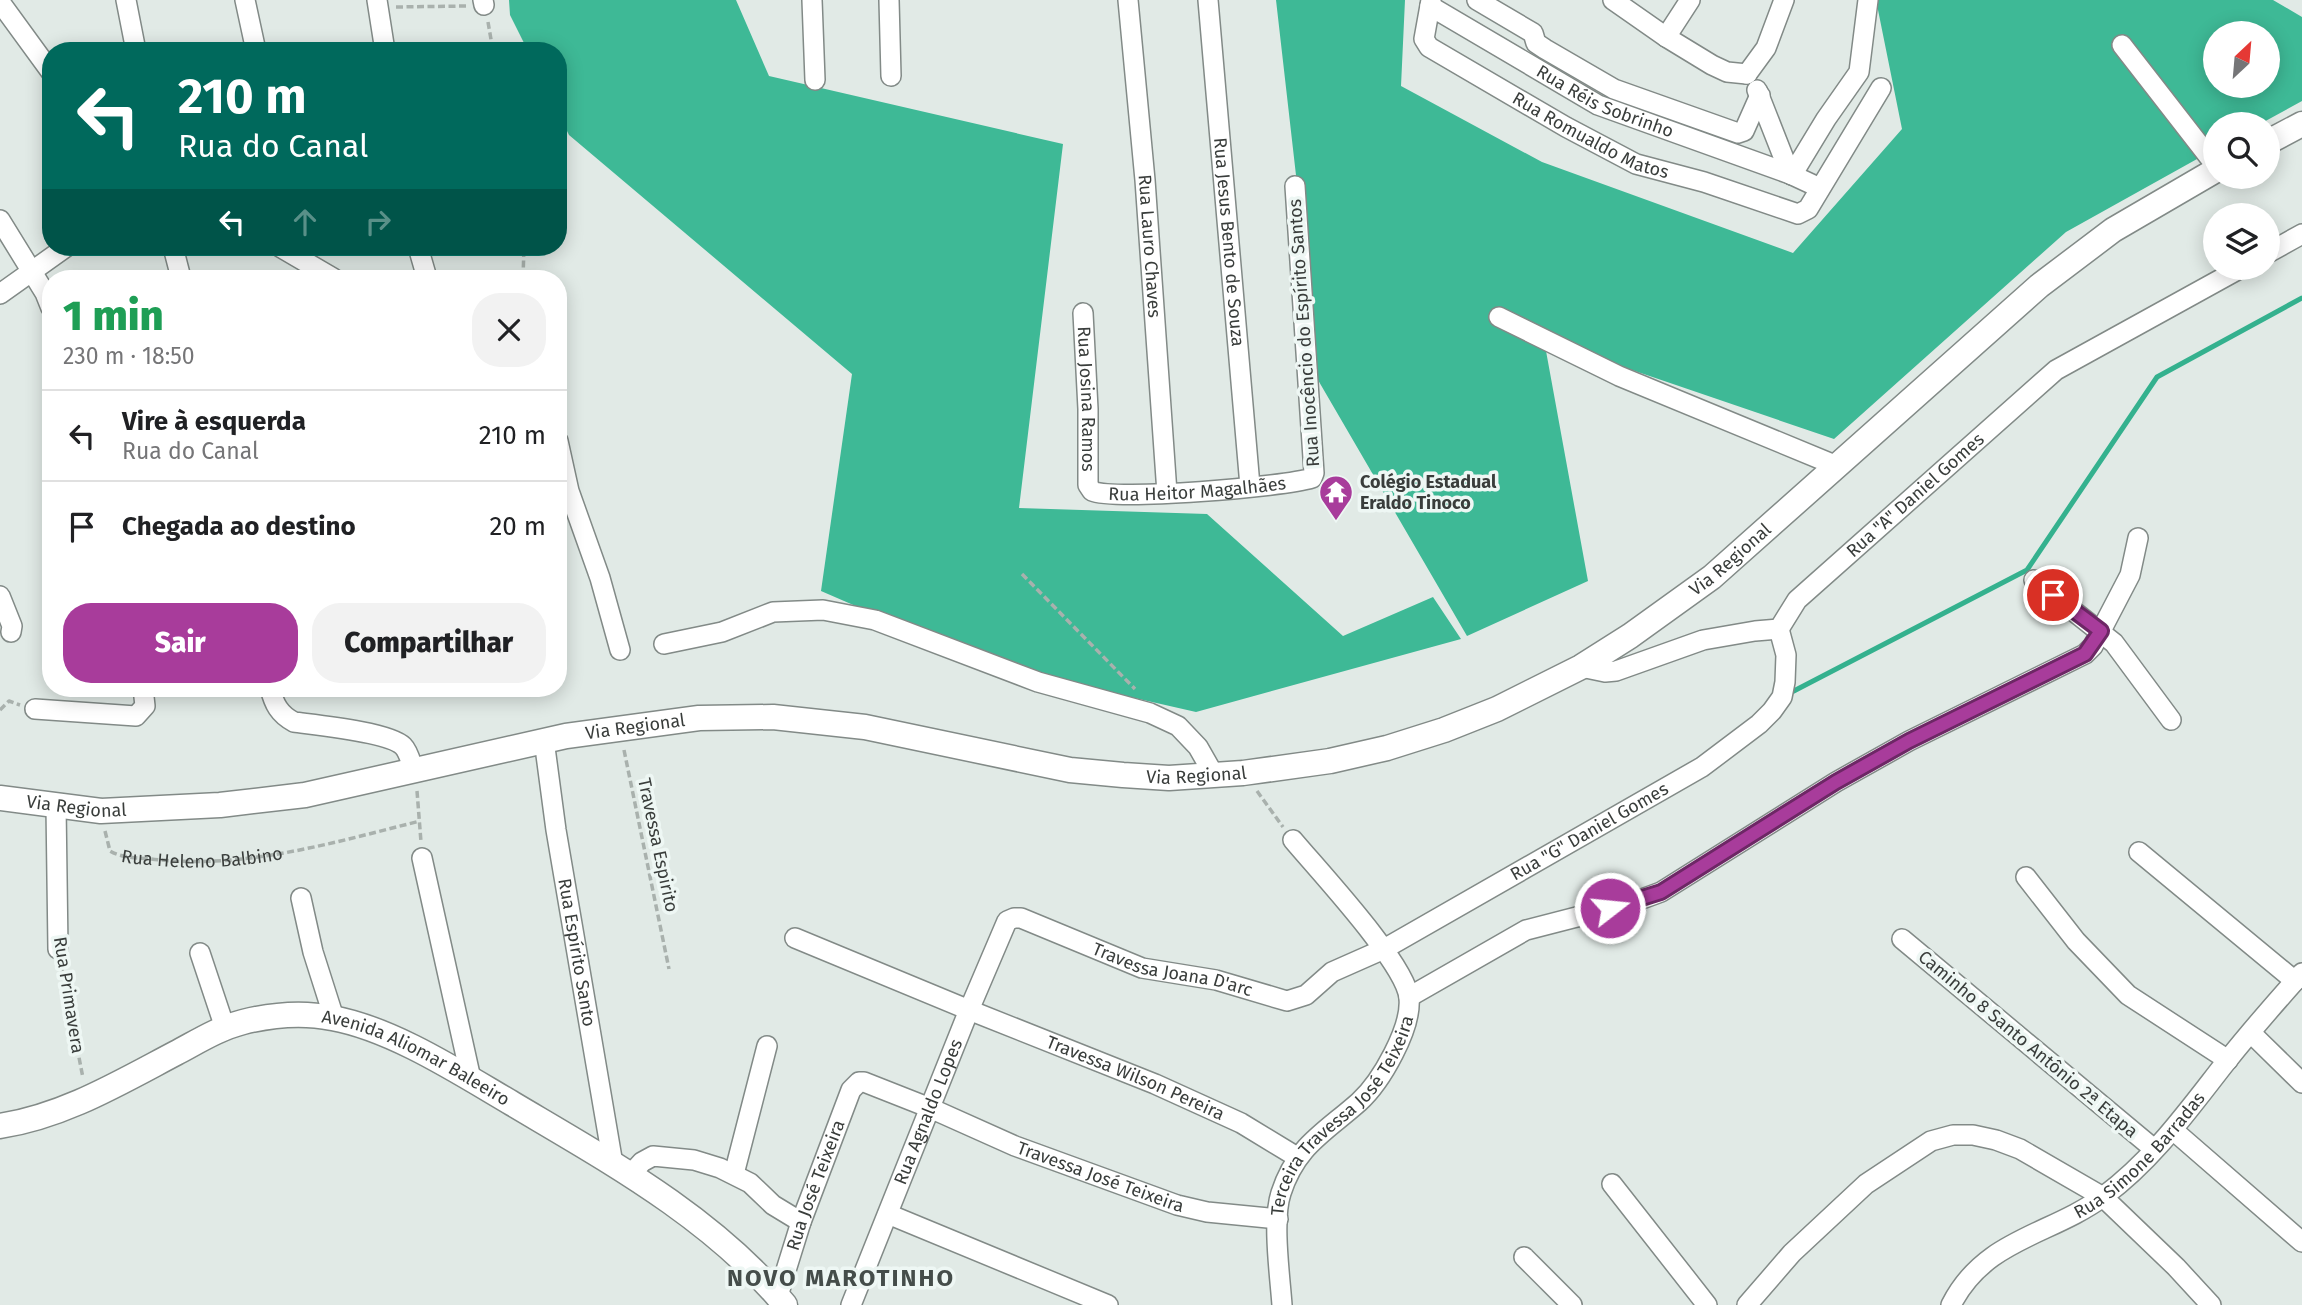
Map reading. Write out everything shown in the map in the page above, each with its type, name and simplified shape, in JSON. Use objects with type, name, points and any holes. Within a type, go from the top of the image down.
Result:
[{"type":"main road","points":[[2280,136],[2302,124]]},
{"type":"main road","name":"Via Regional","points":[[0,798],[101,811],[220,805],[305,795],[544,740],[619,727],[699,718],[773,717],[865,727],[1070,770],[1169,778],[1243,773],[1330,761],[1387,748],[1497,709],[1581,667],[1630,636],[1712,577],[2013,308],[2075,258],[2143,211],[2203,176]]},
{"type":"main road","name":"Avenida Aliomar Baleeiro","points":[[0,1125],[41,1117],[89,1099],[225,1028],[267,1017],[296,1015],[334,1018],[381,1032],[471,1079],[621,1170],[713,1235],[781,1300]]},
{"type":"street","points":[[125,0],[134,42]]},
{"type":"street","points":[[245,0],[254,42]]},
{"type":"street","points":[[812,0],[815,80]]},
{"type":"street","points":[[889,0],[891,76]]},
{"type":"street","name":"Rua Lauro Chaves","points":[[1128,0],[1145,180],[1167,493]]},
{"type":"street","name":"Rua Jesus Bento de Souza","points":[[1208,0],[1250,486]]},
{"type":"street","points":[[1477,0],[1532,33],[1536,43],[1545,49],[1614,89],[1738,133],[1744,131],[1760,95]]},
{"type":"street","points":[[1613,0],[1666,37],[1727,72],[1747,74]]},
{"type":"street","points":[[1666,37],[1690,0]]},
{"type":"street","points":[[1747,74],[1766,48],[1784,0]]},
{"type":"street","points":[[1791,175],[1859,72],[1868,0]]},
{"type":"street","points":[[0,2],[42,60]]},
{"type":"street","name":"Rua Réis Sobrinho","points":[[1430,3],[1598,105],[1820,188]]},
{"type":"street","name":"Rua Romualdo Matos","points":[[1430,3],[1424,39],[1429,47],[1566,127],[1636,164],[1704,182],[1798,214],[1808,209],[1820,188]]},
{"type":"street","points":[[378,4],[384,42]]},
{"type":"street","points":[[2122,45],[2203,151]]},
{"type":"street","points":[[1747,74],[1760,95],[1791,175]]},
{"type":"street","points":[[1820,188],[1881,88]]},
{"type":"street","name":"Rua Inocêncio do Espírito Santos","points":[[1295,186],[1314,473],[1310,479]]},
{"type":"street","points":[[0,220],[42,289]]},
{"type":"street","points":[[2280,246],[2302,234]]},
{"type":"street","points":[[0,294],[54,256]]},
{"type":"street","points":[[301,261],[318,270]]},
{"type":"street","name":"Rua \"A\" Daniel Gomes","points":[[1779,629],[1797,600],[2056,370],[2219,280]]},
{"type":"street","name":"Rua Josina Ramos","points":[[1083,313],[1088,409],[1088,485]]},
{"type":"street","points":[[1499,317],[1619,376],[1837,466]]},
{"type":"street","name":"Rua Heitor Magalhães","points":[[1088,485],[1091,491],[1105,494],[1167,493],[1310,479]]},
{"type":"street","points":[[567,482],[600,578],[620,650]]},
{"type":"street","points":[[1409,997],[1526,930],[1631,903],[1661,892],[1836,782],[1909,741],[2085,654],[2101,631],[2130,575],[2138,538]]},
{"type":"street","points":[[2034,580],[2114,643],[2171,720]]},
{"type":"street","points":[[0,596],[12,626],[11,632]]},
{"type":"street","points":[[664,644],[722,632],[774,612],[823,610],[875,620],[1038,682],[1150,713],[1178,726],[1198,747],[1214,775]]},
{"type":"street","points":[[1581,667],[1605,672],[1616,671],[1703,640],[1779,629]]},
{"type":"street","name":"Rua \"G\" Daniel Gomes","points":[[1332,972],[1384,949],[1702,767],[1759,724],[1772,712],[1782,697],[1787,668],[1779,629]]},
{"type":"street","points":[[35,709],[136,716],[145,706],[144,697]]},
{"type":"street","points":[[272,697],[281,715],[294,722],[392,739],[401,743],[407,750],[414,771]]},
{"type":"street","name":"Rua Espírito Santo","points":[[544,740],[556,830],[621,1170]]},
{"type":"street","name":"Rua Primavera","points":[[56,806],[58,949]]},
{"type":"street","name":"Terceira Travessa José Teixeira","points":[[1282,1305],[1279,1196],[1297,1157],[1309,1143],[1363,1098],[1394,1052],[1406,1023],[1409,997],[1384,949],[1293,839]]},
{"type":"street","points":[[2139,852],[2297,982]]},
{"type":"street","points":[[422,858],[471,1079]]},
{"type":"street","points":[[2026,877],[2076,941],[2128,995],[2228,1059]]},
{"type":"street","points":[[301,898],[313,953],[334,1018]]},
{"type":"street","name":"Travessa Joana D'arc","points":[[1007,921],[1021,918],[1142,968],[1216,980],[1287,1001],[1306,995],[1332,972]]},
{"type":"street","name":"Rua Agnaldo Lopes","points":[[851,1305],[1007,921]]},
{"type":"street","name":"Travessa Wilson Pereira","points":[[795,938],[1155,1084],[1241,1123],[1297,1157]]},
{"type":"street","name":"Caminho 8 Santo Antônio 2ª Etapa","points":[[1902,939],[2154,1149]]},
{"type":"street","points":[[200,953],[225,1028]]},
{"type":"street","name":"Rua Simone Barradas","points":[[1951,1305],[1957,1292],[1990,1258],[2010,1244],[2103,1196],[2154,1149],[2173,1130],[2228,1059],[2297,982]]},
{"type":"street","points":[[2251,1033],[2302,1083]]},
{"type":"street","points":[[734,1174],[767,1046]]},
{"type":"street","name":"Rua José Teixeira","points":[[781,1300],[801,1222],[851,1090],[859,1082],[864,1082]]},
{"type":"street","name":"Travessa José Teixeira","points":[[864,1082],[1015,1146],[1177,1205],[1208,1212],[1278,1219]]},
{"type":"street","points":[[2173,1130],[2302,1242]]},
{"type":"street","points":[[1747,1305],[1792,1253],[1866,1184],[1931,1141],[1953,1135],[1973,1135],[2020,1149],[2103,1196],[2211,1305]]},
{"type":"street","points":[[621,1170],[653,1156],[694,1160],[734,1174],[750,1183],[773,1205],[801,1222]]},
{"type":"street","points":[[1612,1184],[1707,1305]]},
{"type":"street","points":[[888,1214],[1108,1305]]},
{"type":"street","points":[[1524,1257],[1572,1305]]},
{"type":"path","points":[[378,4],[484,3],[491,42]]},
{"type":"path","points":[[1022,574],[1136,690]]},
{"type":"path","name":"Travessa Espirito","points":[[619,727],[669,969]]},
{"type":"path","name":"Rua Heleno Balbino","points":[[101,811],[110,851],[121,856],[169,862],[218,861],[295,853],[420,821],[414,771]]},
{"type":"path","points":[[1243,773],[1293,839]]},
{"type":"path","name":"Rua Primavera","points":[[58,949],[75,1043],[89,1099]]},
{"type":"green space","points":[[509,0],[736,0],[769,76],[1063,144],[1019,508],[1207,514],[1343,636],[1433,597],[1461,639],[1196,712],[994,666],[821,591],[852,374],[569,135],[567,42],[524,42],[510,15]]},
{"type":"green space","points":[[1276,0],[1405,0],[1401,86],[1542,162],[1793,253],[1902,129],[1876,0],[2273,0],[2302,17],[2302,101],[2280,113],[2203,112],[2203,156],[2066,232],[1834,439],[1544,340],[1588,581],[1467,636],[1311,368],[1297,184]]},
{"type":"waterway","points":[[1788,694],[2027,570],[2157,377],[2302,298]]},
{"type":"place","name":"Colégio Estadual Eraldo Tinoco","points":[[1336,522]]},
{"type":"district","name":"NOVO MAROTINHO","points":[[841,1278]]},
{"type":"route","points":[[1610,908],[1661,892],[1836,782],[1909,741],[2085,654],[2101,631],[2053,595]]}]
